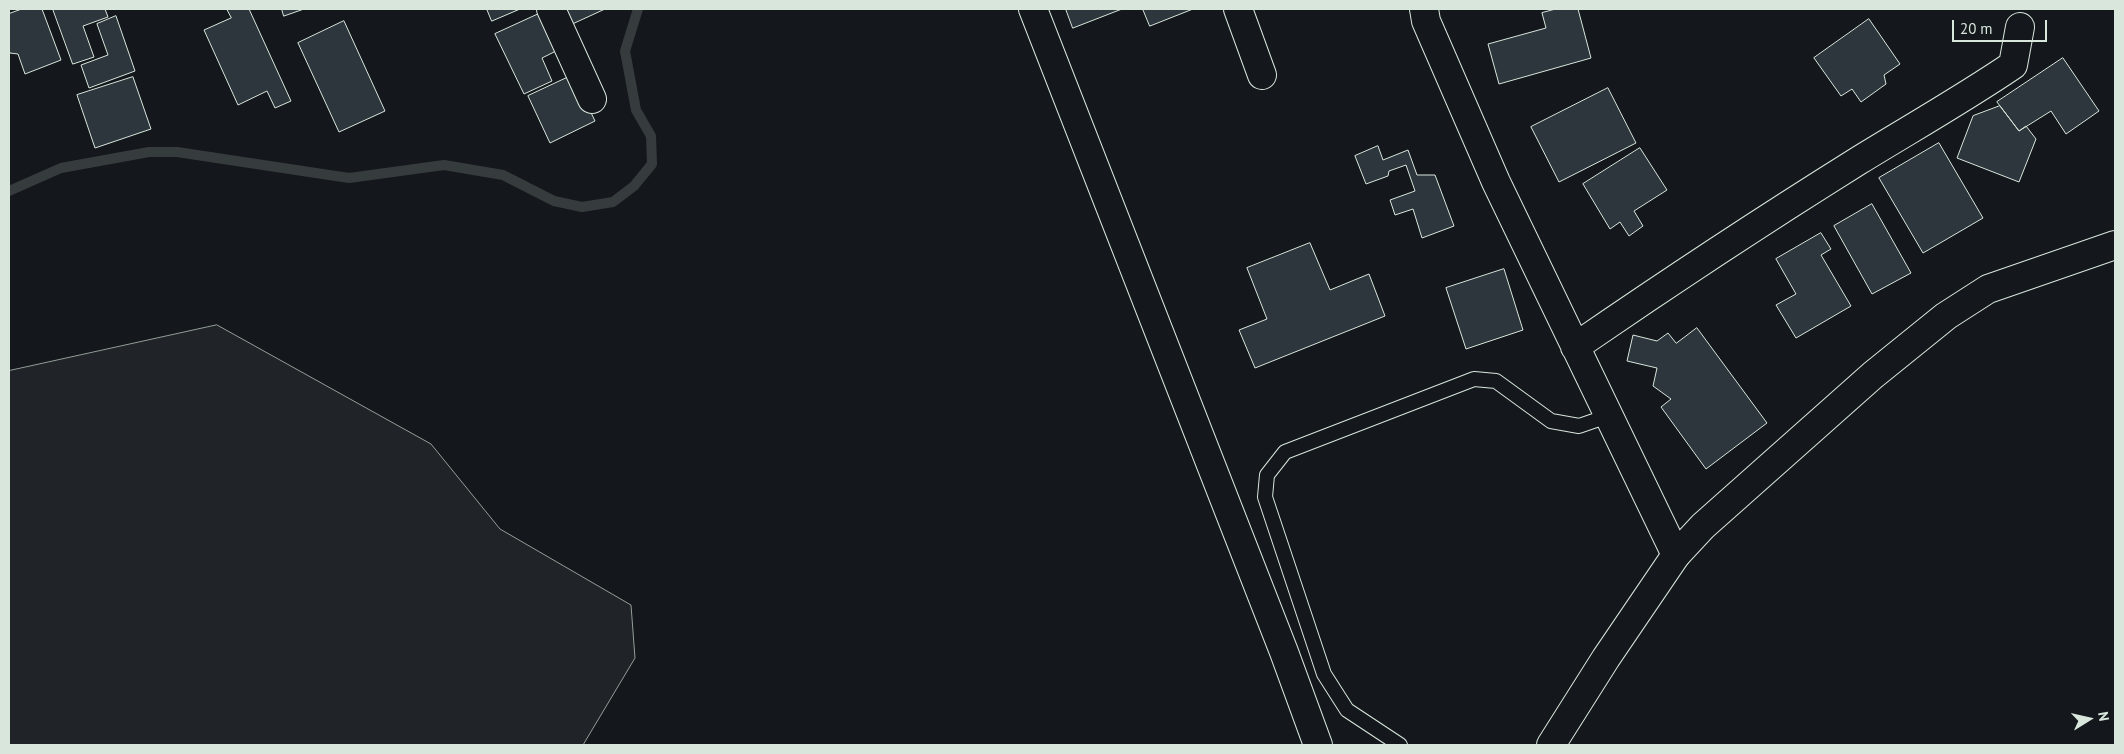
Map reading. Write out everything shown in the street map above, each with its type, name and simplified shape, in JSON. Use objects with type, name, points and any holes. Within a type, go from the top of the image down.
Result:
[{"type":"street","points":[[551,9],[592,99]]},
{"type":"street","points":[[1033,9],[1284,652],[1318,745]]},
{"type":"street","points":[[1238,9],[1262,75]]},
{"type":"street","points":[[1424,9],[1426,21],[1492,173],[1676,555]]},
{"type":"street","points":[[1575,347],[1701,260],[1860,160],[1978,90],[2013,65],[2020,27]]},
{"type":"street","points":[[1551,745],[1606,658],[1676,555],[1702,526],[1873,375],[1946,316],[1988,289],[2115,245]]},
{"type":"lane","points":[[1400,745],[1347,710],[1324,674],[1265,497],[1266,475],[1285,452],[1474,379],[1496,381],[1551,421],[1579,426],[1608,416]]},
{"type":"shaded area","points":[[217,325],[431,444],[500,529],[631,605],[635,658],[583,745],[9,745],[9,371]]},
{"type":"building","points":[[22,9],[42,9],[61,60],[25,74],[18,54],[10,53],[9,51],[9,14]]},
{"type":"building","points":[[53,9],[105,9],[108,17],[83,26],[94,57],[73,64]]},
{"type":"building","points":[[227,9],[249,9],[291,101],[275,108],[267,91],[238,105],[204,30],[231,18]]},
{"type":"building","points":[[282,9],[304,9],[284,16]]},
{"type":"building","points":[[487,9],[520,9],[492,21]]},
{"type":"building","points":[[559,9],[605,9],[568,26]]},
{"type":"building","points":[[1066,9],[1122,9],[1073,28]]},
{"type":"building","points":[[1143,9],[1193,9],[1150,26]]},
{"type":"building","points":[[1556,9],[1578,9],[1591,58],[1499,84],[1488,44],[1546,28],[1542,13]]},
{"type":"building","points":[[543,12],[560,49],[542,58],[552,81],[524,94],[495,34]]},
{"type":"building","points":[[116,16],[135,71],[89,88],[81,65],[108,55],[97,24]]},
{"type":"building","points":[[1869,19],[1900,64],[1884,75],[1886,84],[1861,102],[1852,89],[1841,96],[1814,58]]},
{"type":"building","points":[[344,21],[385,111],[339,132],[298,43]]},
{"type":"building","points":[[2063,58],[2099,111],[2066,134],[2051,111],[2019,131],[1997,102]]},
{"type":"building","points":[[573,75],[595,121],[550,143],[528,96]]},
{"type":"building","points":[[133,77],[151,129],[95,148],[77,95]]},
{"type":"building","points":[[1608,88],[1636,143],[1559,182],[1531,127]]},
{"type":"building","points":[[2000,106],[2019,131],[2026,126],[2036,139],[2019,182],[1957,158],[1973,116]]},
{"type":"building","points":[[1939,143],[1983,218],[1923,253],[1879,178]]},
{"type":"building","points":[[1378,146],[1383,160],[1408,150],[1417,175],[1435,175],[1454,226],[1422,238],[1413,209],[1395,215],[1390,200],[1415,191],[1406,165],[1389,171],[1388,176],[1366,184],[1355,156]]},
{"type":"building","points":[[1640,148],[1667,190],[1634,211],[1643,226],[1629,236],[1620,222],[1610,229],[1583,184]]},
{"type":"building","points":[[1872,204],[1911,273],[1872,294],[1834,226]]},
{"type":"building","points":[[1821,233],[1831,249],[1821,255],[1851,306],[1796,338],[1776,305],[1796,294],[1776,259]]},
{"type":"building","points":[[1310,243],[1330,290],[1369,274],[1385,316],[1255,368],[1239,330],[1267,319],[1247,268]]},
{"type":"building","points":[[1504,269],[1523,330],[1466,349],[1446,288]]},
{"type":"building","points":[[1697,328],[1767,423],[1706,469],[1661,407],[1671,399],[1653,386],[1657,368],[1627,361],[1633,335],[1657,341],[1668,333],[1676,343]]},
{"type":"waterway","points":[[9,191],[61,168],[149,152],[177,152],[349,178],[444,165],[503,175],[554,201],[582,207],[613,202],[634,186],[652,164],[651,136],[636,110],[625,51],[638,9]]}]
